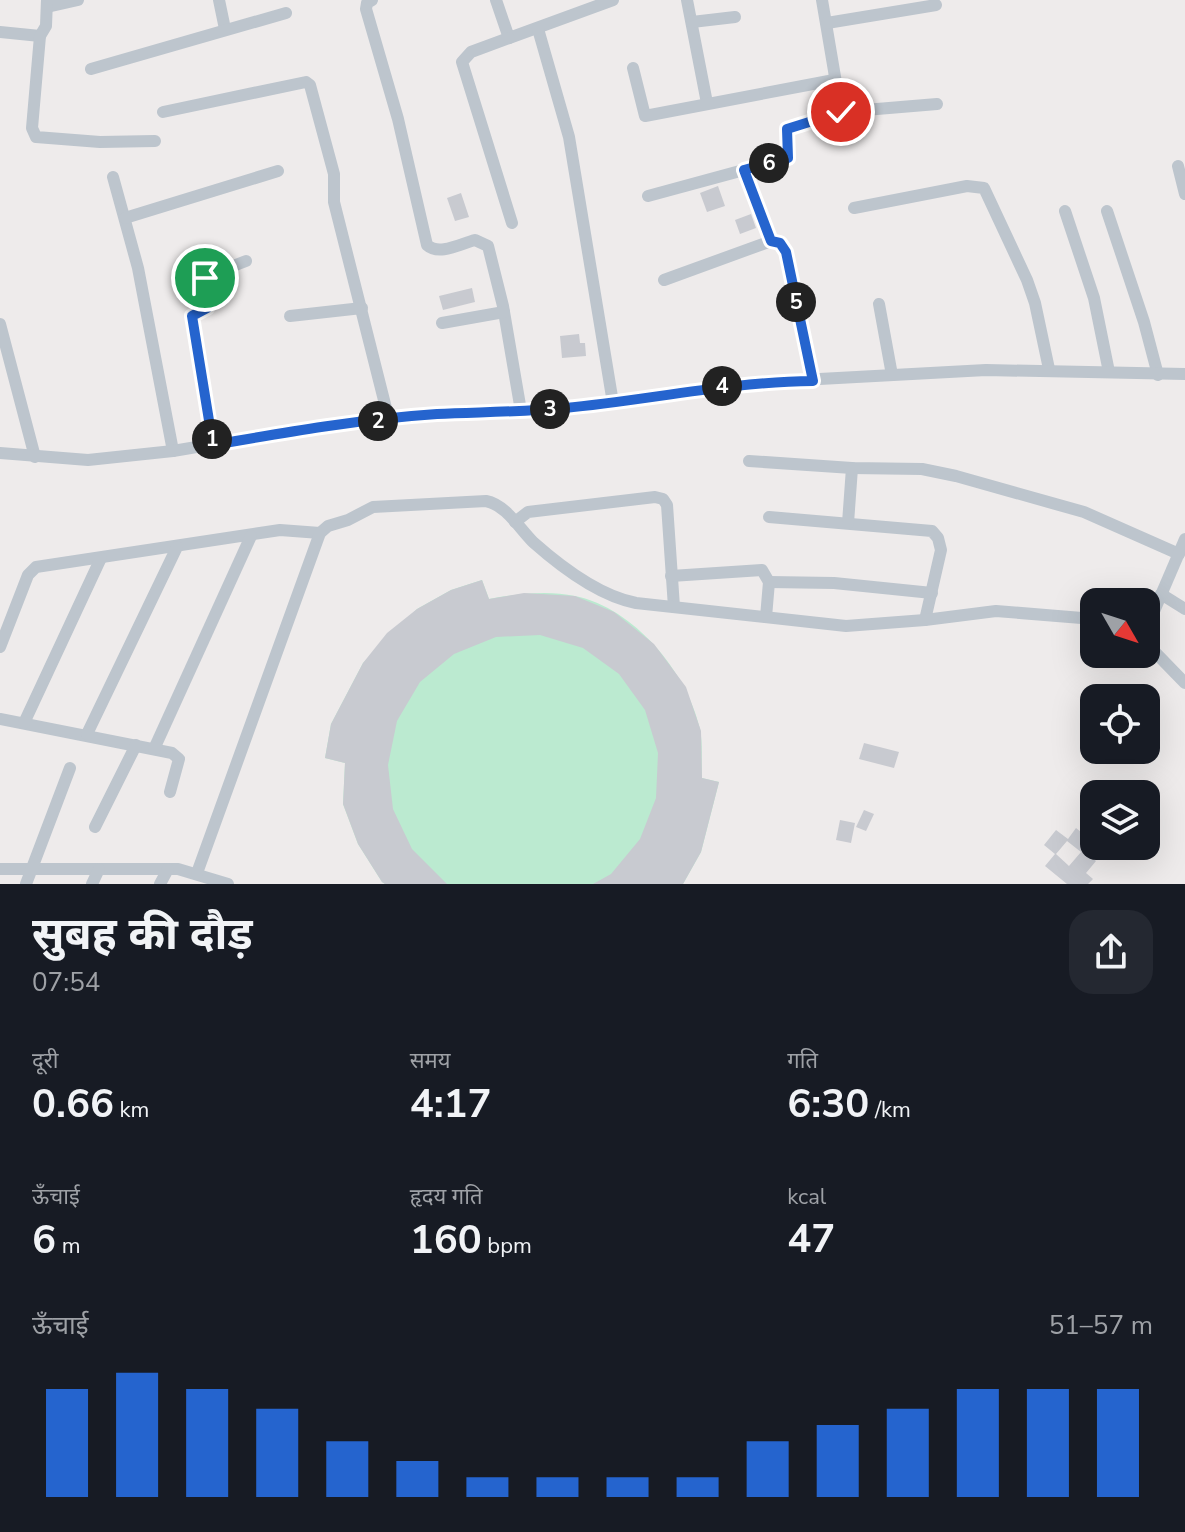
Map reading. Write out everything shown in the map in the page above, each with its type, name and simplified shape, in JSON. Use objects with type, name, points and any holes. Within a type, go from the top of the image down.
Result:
[{"type":"street","points":[[78,0],[47,4],[46,26],[40,36],[32,128],[36,137],[100,142],[155,141]]},
{"type":"street","points":[[219,0],[225,29]]},
{"type":"street","points":[[372,0],[367,3],[366,9],[398,119],[427,245],[439,250],[475,240],[485,243],[491,255],[504,312],[521,411]]},
{"type":"street","points":[[496,0],[509,38]]},
{"type":"street","points":[[512,223],[462,62],[465,55],[613,0]]},
{"type":"street","points":[[687,0],[707,103]]},
{"type":"street","points":[[822,0],[841,112]]},
{"type":"street","points":[[827,23],[892,6],[936,5]]},
{"type":"street","points":[[91,69],[286,13]]},
{"type":"street","points":[[692,22],[735,17]]},
{"type":"street","points":[[538,29],[569,137],[613,403]]},
{"type":"street","points":[[0,32],[40,36]]},
{"type":"street","points":[[633,68],[645,116],[834,80]]},
{"type":"street","points":[[163,112],[306,82],[310,85],[334,174],[334,202],[389,420]]},
{"type":"street","points":[[648,196],[788,158],[787,129],[841,112],[937,104]]},
{"type":"street","points":[[1178,166],[1185,194]]},
{"type":"street","points":[[744,170],[771,241]]},
{"type":"street","points":[[125,218],[278,171]]},
{"type":"street","points":[[113,177],[125,218],[173,451]]},
{"type":"street","points":[[854,208],[967,186],[984,188],[1027,280],[1049,369]]},
{"type":"street","points":[[1065,211],[1094,298],[1109,372]]},
{"type":"street","points":[[1107,211],[1158,375]]},
{"type":"street","points":[[664,280],[771,241],[780,243],[786,252],[813,381]]},
{"type":"street","points":[[213,445],[192,316],[207,308],[204,283],[207,276],[246,261]]},
{"type":"street","points":[[879,304],[892,375]]},
{"type":"street","points":[[290,316],[362,308]]},
{"type":"street","points":[[442,323],[504,312]]},
{"type":"street","points":[[0,324],[35,457]]},
{"type":"street","points":[[0,453],[88,460],[173,451],[297,430],[435,414],[613,403],[722,386],[1049,369],[1185,374]]},
{"type":"street","points":[[749,461],[922,469],[997,486],[1084,512],[1179,554]]},
{"type":"street","points":[[848,523],[852,468]]},
{"type":"street","points":[[515,522],[528,512],[659,497],[667,505],[674,607]]},
{"type":"street","points":[[197,873],[320,533],[328,526],[373,507],[490,502],[499,505],[543,550],[595,586],[627,601],[846,626],[996,611],[1080,618]]},
{"type":"street","points":[[769,517],[932,531],[938,538],[941,550],[925,620]]},
{"type":"street","points":[[0,647],[32,570],[280,530],[320,533]]},
{"type":"street","points":[[154,749],[251,536]]},
{"type":"street","points":[[1185,539],[1161,594],[1185,609]]},
{"type":"street","points":[[87,734],[177,547]]},
{"type":"street","points":[[24,723],[101,558]]},
{"type":"street","points":[[671,576],[759,570],[765,573],[769,582],[766,617]]},
{"type":"street","points":[[769,582],[834,583],[932,593]]},
{"type":"street","points":[[1160,657],[1185,683]]},
{"type":"street","points":[[0,719],[87,734],[178,757],[179,764],[170,792]]},
{"type":"street","points":[[95,827],[136,745]]},
{"type":"street","points":[[26,884],[70,768]]},
{"type":"street","points":[[0,869],[168,869],[197,873],[228,884]]},
{"type":"street","points":[[92,884],[99,869]]},
{"type":"street","points":[[160,884],[168,869]]},
{"type":"green space","points":[[482,580],[489,599],[554,593],[597,603],[637,628],[670,665],[693,707],[700,729],[702,778],[719,782],[701,852],[683,884],[382,882],[358,844],[343,804],[345,763],[325,758],[331,724],[363,663],[417,609],[451,590]]},
{"type":"building","points":[[718,186],[725,206],[707,212],[700,193]]},
{"type":"building","points":[[461,193],[469,217],[455,221],[447,198]]},
{"type":"building","points":[[751,214],[756,228],[740,234],[735,220]]},
{"type":"building","points":[[472,288],[475,302],[443,310],[439,296]]},
{"type":"building","points":[[579,334],[580,343],[585,343],[586,356],[562,358],[560,336]]},
{"type":"building","points":[[482,580],[489,599],[524,593],[575,596],[614,612],[654,644],[686,687],[701,731],[702,778],[719,782],[701,852],[683,884],[593,884],[611,874],[640,839],[656,798],[658,753],[645,710],[619,674],[583,648],[540,635],[496,637],[454,654],[420,682],[397,721],[388,765],[393,809],[412,849],[447,884],[382,882],[358,844],[343,804],[345,763],[325,758],[331,724],[363,663],[387,633],[417,609],[451,590]]},
{"type":"building","points":[[864,743],[899,752],[894,768],[859,759]]},
{"type":"building","points":[[864,810],[874,814],[866,831],[856,827]]},
{"type":"building","points":[[840,820],[855,823],[851,843],[836,840]]},
{"type":"building","points":[[1076,828],[1080,831],[1080,851],[1067,841],[1056,854],[1069,866],[1080,853],[1080,860],[1096,861],[1086,873],[1093,879],[1088,884],[1067,884],[1045,866],[1055,854],[1044,845],[1056,830],[1068,839]]},
{"type":"route","points":[[205,278],[207,308],[192,316],[213,445],[297,430],[435,414],[564,408],[708,388],[813,381],[786,252],[780,243],[771,241],[744,170],[788,158],[787,129],[841,112]]}]
